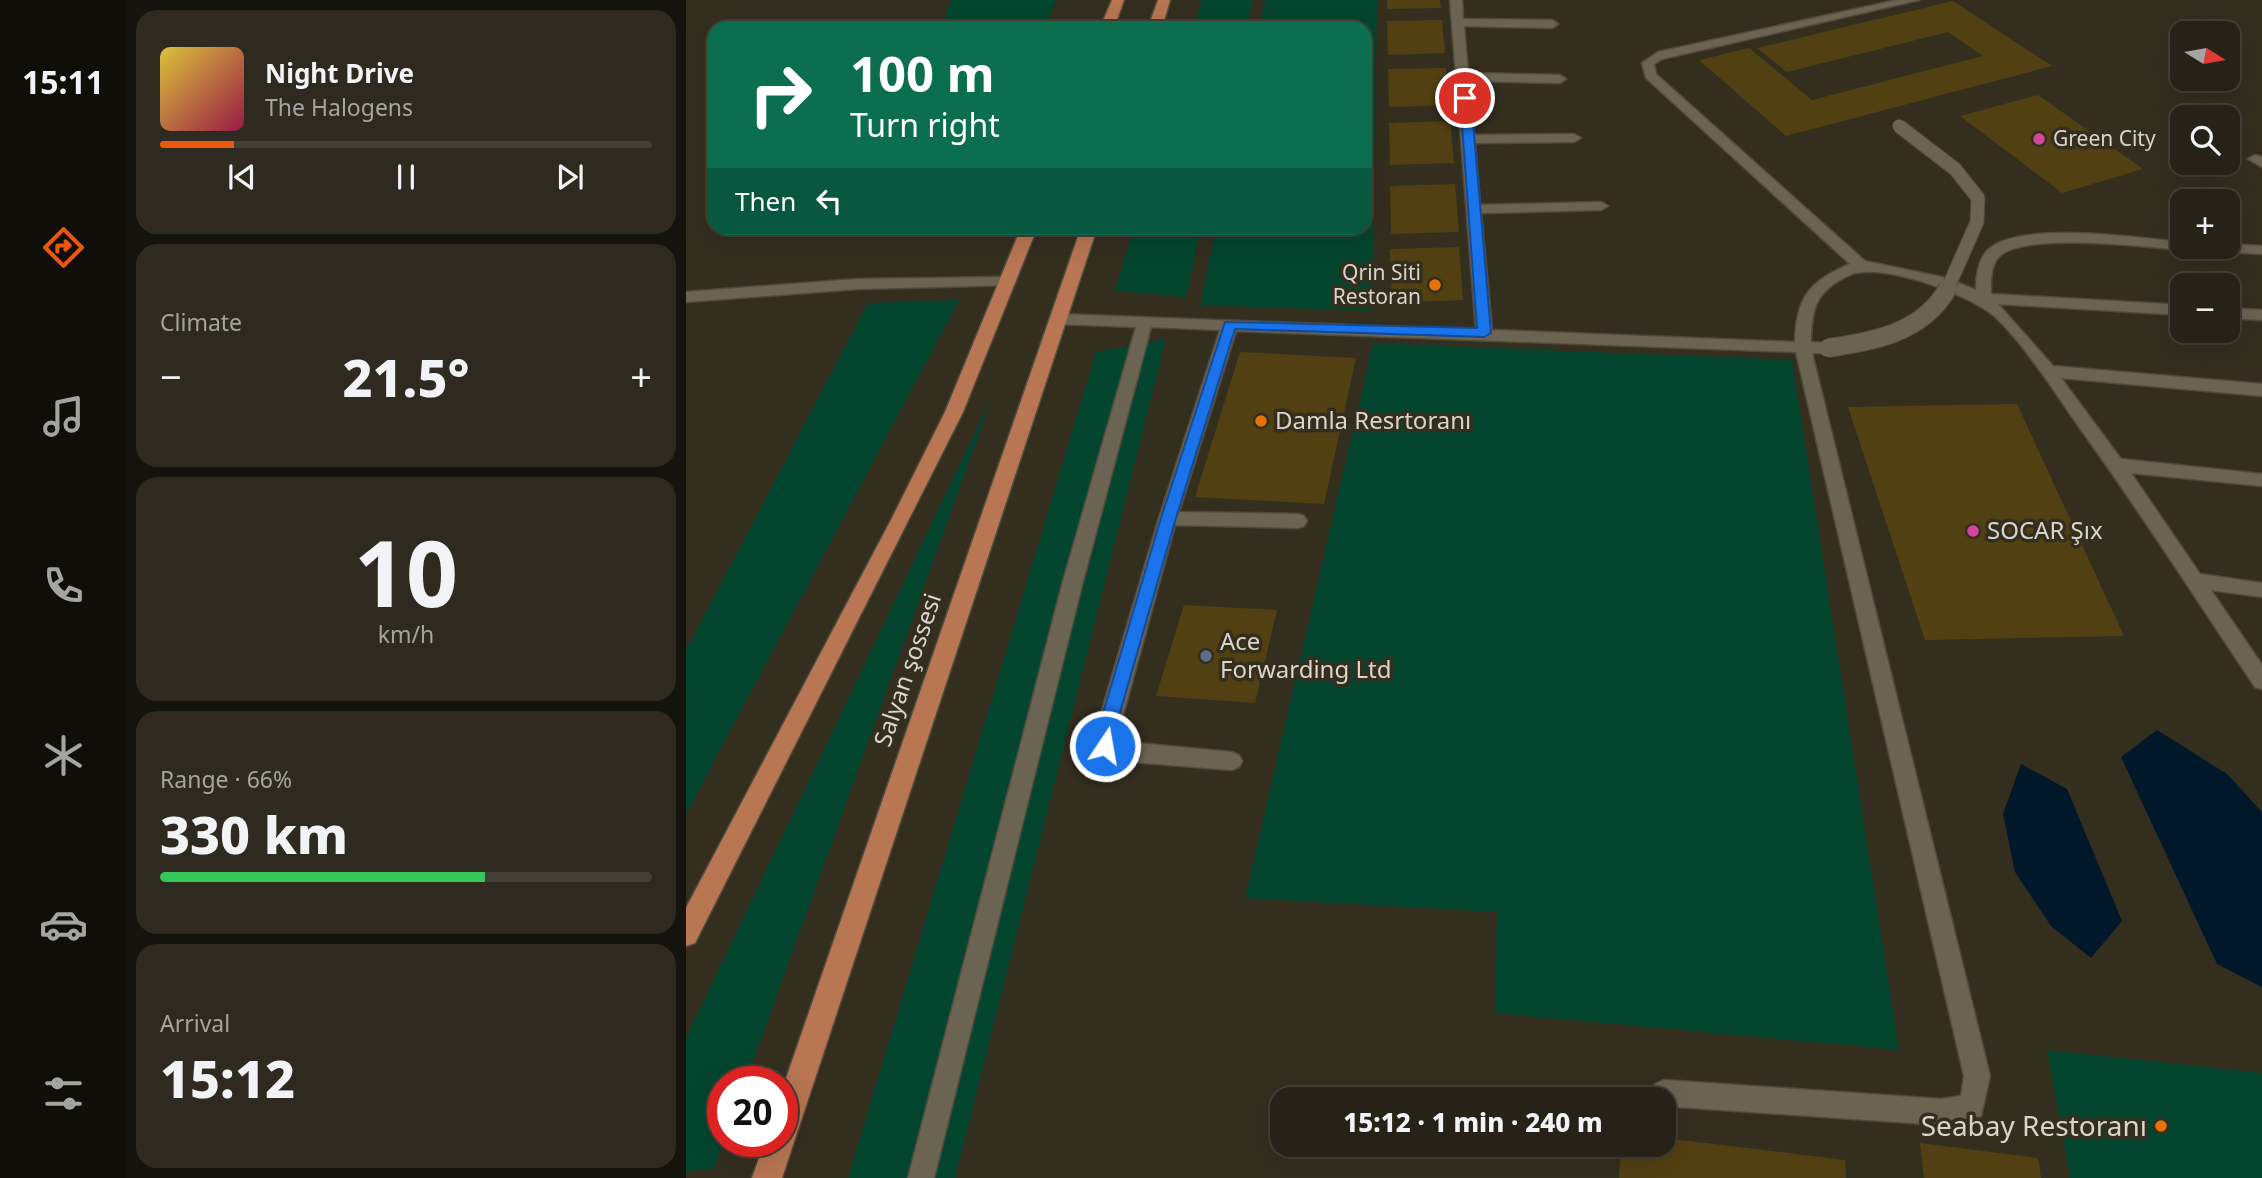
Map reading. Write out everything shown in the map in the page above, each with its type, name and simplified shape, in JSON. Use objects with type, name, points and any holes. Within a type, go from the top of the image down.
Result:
[{"type":"highway","points":[[1110,21],[1118,0]]},
{"type":"highway","points":[[1157,21],[1164,0]]},
{"type":"highway","points":[[686,934],[901,520],[954,412],[1026,235]]},
{"type":"highway","name":"Salyan şossesi","points":[[798,1085],[1087,235]]},
{"type":"highway","points":[[767,1178],[774,1157]]},
{"type":"lane","points":[[1456,0],[1476,209],[1484,333]]},
{"type":"lane","points":[[1913,0],[1658,56],[1648,63],[1650,75],[1860,265],[1941,281],[1983,299],[2001,314],[2048,371],[2116,465],[2262,681]]},
{"type":"lane","points":[[1458,22],[1552,24]]},
{"type":"lane","points":[[1464,77],[1560,79]]},
{"type":"lane","points":[[1059,319],[1828,348],[1873,342],[1909,330],[1936,308],[1961,265],[1980,212],[1979,200],[1971,185],[1899,126]]},
{"type":"lane","points":[[1469,139],[1574,138]]},
{"type":"lane","points":[[1476,209],[1601,206]]},
{"type":"lane","points":[[1983,299],[1985,265],[1997,249],[2014,242],[2041,239],[2170,245]]},
{"type":"lane","points":[[2240,249],[2262,250]]},
{"type":"lane","points":[[1676,1094],[1941,1112],[1972,1107],[1978,1076],[1803,347],[1807,303],[1819,286],[1860,265]]},
{"type":"lane","points":[[686,297],[858,284],[1008,282]]},
{"type":"lane","points":[[1983,299],[2025,299],[2170,309]]},
{"type":"lane","points":[[2240,314],[2262,315]]},
{"type":"lane","points":[[921,1178],[1072,585],[1144,322]]},
{"type":"lane","points":[[1230,324],[1168,518],[1107,730],[1105,746],[1120,752],[1231,761]]},
{"type":"lane","points":[[2048,371],[2262,390]]},
{"type":"lane","points":[[2116,465],[2262,480]]},
{"type":"lane","points":[[1168,518],[1298,521]]},
{"type":"lane","points":[[2196,581],[2262,590]]},
{"type":"green space","points":[[951,0],[1057,0],[1047,21],[944,21]]},
{"type":"green space","points":[[1202,0],[1253,0],[1248,21],[1195,21]]},
{"type":"green space","points":[[1265,0],[1377,0],[1372,311],[1200,305],[1215,235],[1372,235],[1372,21],[1260,21]]},
{"type":"green space","points":[[1132,235],[1199,235],[1186,297],[1115,291]]},
{"type":"green space","points":[[959,300],[686,814],[686,650],[868,303]]},
{"type":"green space","points":[[1166,339],[955,1178],[848,1178],[1096,352]]},
{"type":"green space","points":[[1373,343],[1792,360],[1899,1050],[1495,1013],[1497,912],[1245,898]]},
{"type":"green space","points":[[993,395],[751,1066],[707,1066],[707,1157],[718,1157],[714,1169],[686,1171],[686,1038]]},
{"type":"green space","name":"Seabay Restoranı","points":[[2047,1050],[2262,1073],[2262,1178],[2070,1178]]},
{"type":"water","points":[[2157,730],[2227,774],[2262,812],[2262,987],[2217,964],[2121,757]]},
{"type":"water","points":[[2021,764],[2067,789],[2122,921],[2091,958],[2051,926],[2015,872],[2003,814]]},
{"type":"building","points":[[1387,0],[1440,0],[1441,8],[1387,9]]},
{"type":"building","points":[[1953,1],[2052,66],[1786,136],[1699,60],[1749,48],[1812,100],[1983,56],[1948,32],[1787,72],[1757,48]]},
{"type":"building","points":[[1442,20],[1445,53],[1388,55],[1387,21]]},
{"type":"building","points":[[1446,68],[1449,105],[1389,107],[1388,69]]},
{"type":"building","points":[[2038,95],[2143,169],[2062,193],[1960,116]]},
{"type":"building","points":[[1450,121],[1454,163],[1390,165],[1389,123]]},
{"type":"building","points":[[1455,184],[1459,232],[1391,234],[1390,186]]},
{"type":"building","points":[[1459,247],[1463,300],[1392,303],[1390,249]]},
{"type":"building","points":[[1240,352],[1356,358],[1324,504],[1195,497]]},
{"type":"building","points":[[2017,404],[2124,636],[1925,640],[1848,407]]},
{"type":"building","points":[[1184,605],[1277,610],[1255,703],[1156,696]]},
{"type":"building","points":[[1676,1139],[1845,1160],[1846,1178],[1619,1178],[1620,1157],[1676,1157]]},
{"type":"building","points":[[1920,1143],[2038,1158],[2041,1178],[1924,1178]]},
{"type":"place","name":"Green City","points":[[2039,139]]},
{"type":"place","name":"Qrin Siti Restoran","points":[[1435,285]]},
{"type":"place","name":"Damla Resrtoranı","points":[[1261,421]]},
{"type":"place","name":"SOCAR Şıx","points":[[1973,531]]},
{"type":"place","name":"Ace Forwarding Ltd","points":[[1206,656]]},
{"type":"place","name":"Seabay Restoranı","points":[[2161,1126]]},
{"type":"route","points":[[1105,746],[1107,730],[1168,518],[1230,324],[1484,333],[1465,98]]}]
